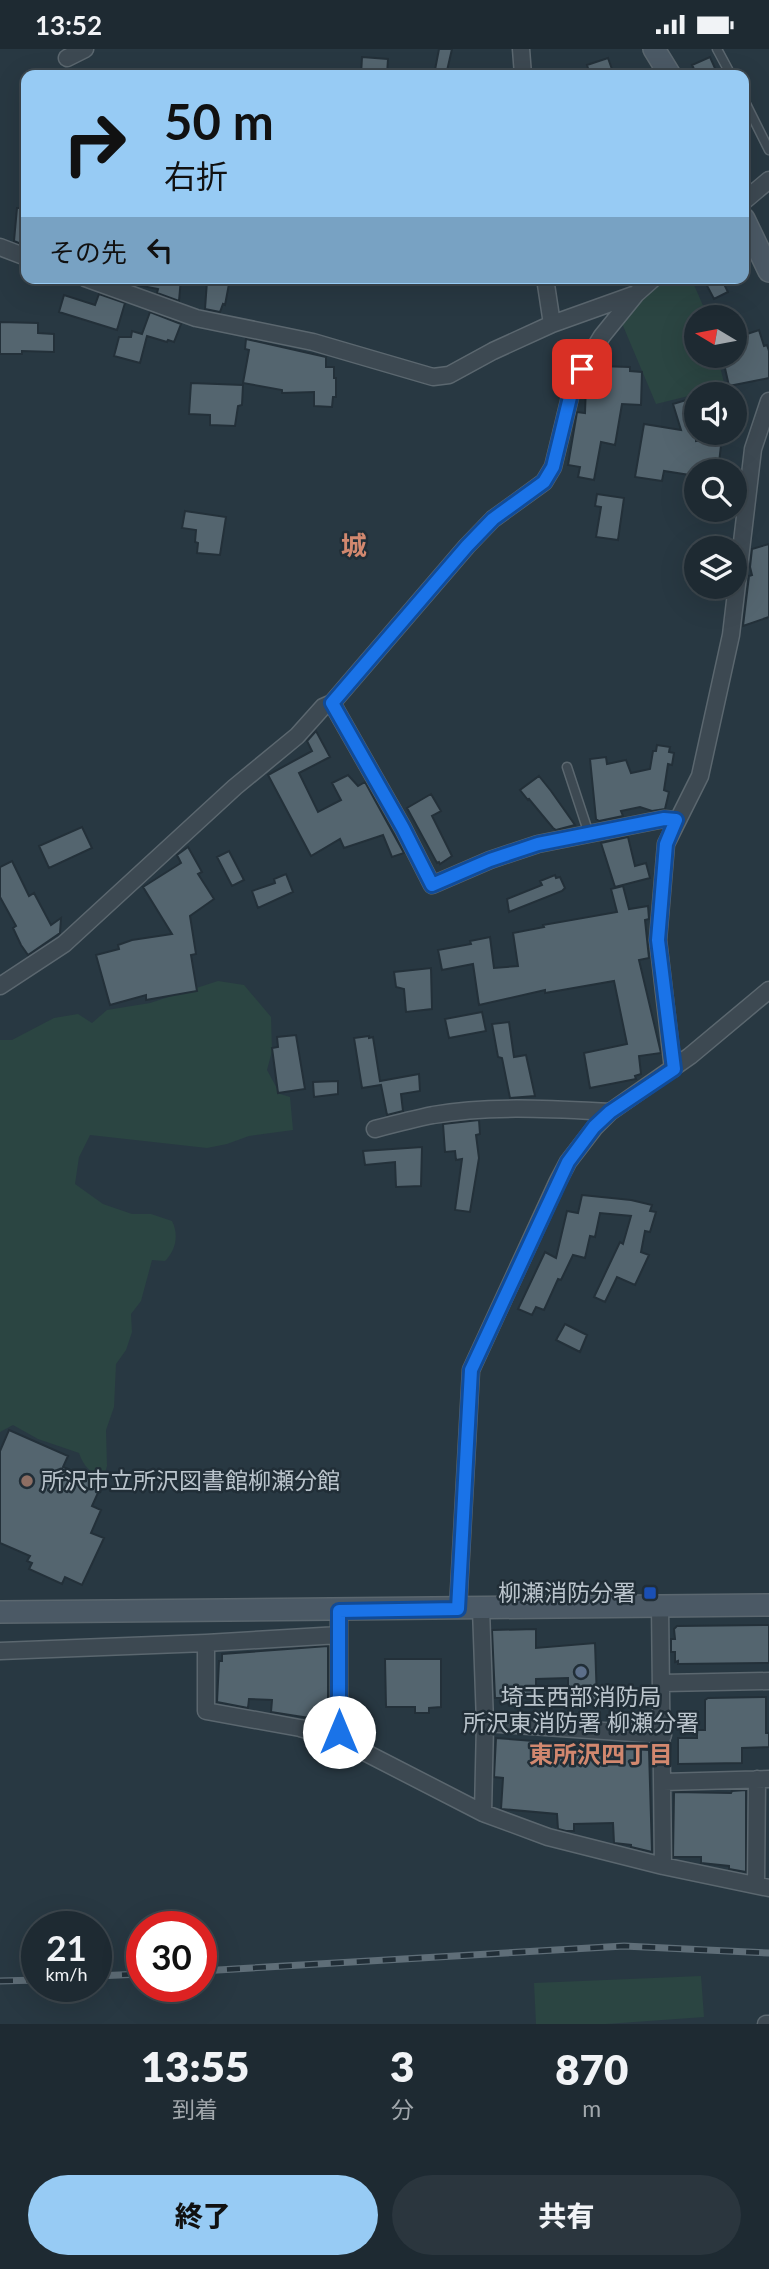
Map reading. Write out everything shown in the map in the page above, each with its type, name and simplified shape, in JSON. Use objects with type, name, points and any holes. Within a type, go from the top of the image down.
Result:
[{"type":"street","points":[[67,58],[85,49]]},
{"type":"street","points":[[521,49],[523,70]]},
{"type":"street","points":[[749,197],[769,180]]},
{"type":"street","points":[[749,229],[769,271]]},
{"type":"street","points":[[0,247],[21,255]]},
{"type":"street","points":[[102,284],[195,318],[313,342],[433,377],[449,375],[552,324],[636,294]]},
{"type":"street","points":[[546,284],[552,324]]},
{"type":"street","points":[[0,986],[64,944],[225,796],[297,736],[323,707],[332,703],[493,519],[544,482],[553,467],[572,389],[602,336],[647,284]]},
{"type":"street","points":[[674,1069],[658,940],[666,844],[700,776],[732,635],[753,449],[769,401]]},
{"type":"street","points":[[332,703],[432,885],[490,860],[538,844],[664,819],[676,820]]},
{"type":"street","points":[[458,1609],[471,1370],[568,1162],[594,1127],[610,1112],[674,1069],[769,990]]},
{"type":"street","points":[[375,1129],[433,1115],[472,1111],[523,1109],[610,1112]]},
{"type":"street","points":[[0,1612],[769,1605]]},
{"type":"street","points":[[660,1606],[663,1683],[663,1866]]},
{"type":"street","points":[[481,1609],[485,1723],[483,1813]]},
{"type":"street","points":[[339,1611],[339,1739]]},
{"type":"street","points":[[0,1651],[339,1635]]},
{"type":"street","points":[[206,1643],[206,1711],[290,1726],[339,1739],[483,1813],[548,1837],[663,1866],[763,1887],[763,1779],[663,1782]]},
{"type":"street","points":[[663,1683],[769,1681]]},
{"type":"street","points":[[485,1723],[663,1735]]},
{"type":"lane","points":[[717,49],[728,70]]},
{"type":"lane","points":[[749,110],[769,151]]},
{"type":"lane","points":[[567,767],[589,834]]},
{"type":"green space","points":[[656,284],[694,284],[703,305],[684,305],[684,368],[720,368],[724,382],[684,382],[684,397],[656,404],[621,321],[643,294]]},
{"type":"green space","points":[[218,981],[244,985],[271,1017],[272,1051],[267,1070],[280,1094],[290,1097],[293,1130],[249,1136],[207,1148],[90,1135],[79,1157],[75,1184],[103,1204],[132,1214],[151,1214],[172,1221],[176,1237],[172,1252],[165,1261],[152,1260],[141,1301],[131,1314],[132,1332],[126,1350],[116,1364],[114,1407],[106,1430],[107,1466],[104,1477],[88,1469],[79,1453],[38,1439],[13,1425],[0,1432],[0,1040],[12,1040],[54,1018],[78,1014],[92,1023],[107,1010],[150,1003]]},
{"type":"green space","points":[[701,1976],[704,2017],[606,2024],[536,2024],[534,1983]]},
{"type":"building","points":[[439,49],[452,49],[447,70],[435,70]]},
{"type":"building","points":[[362,57],[388,59],[387,70],[361,70]]},
{"type":"building","points":[[710,57],[716,70],[694,70],[692,65]]},
{"type":"building","points":[[608,58],[612,70],[588,70],[587,65]]},
{"type":"building","points":[[17,208],[21,208],[21,244],[14,241]]},
{"type":"building","points":[[132,284],[180,284],[179,301],[157,293],[158,289]]},
{"type":"building","points":[[207,284],[229,284],[225,305],[223,304],[220,312],[205,309]]},
{"type":"building","points":[[706,284],[724,284],[728,292],[714,299]]},
{"type":"building","points":[[99,294],[125,303],[117,330],[59,312],[64,295],[95,305]]},
{"type":"building","points":[[150,312],[181,324],[174,342],[147,336],[140,363],[114,356],[119,337],[131,337],[132,331],[142,334]]},
{"type":"building","points":[[0,322],[38,323],[38,333],[54,334],[54,352],[22,351],[22,354],[0,354]]},
{"type":"building","points":[[759,330],[764,346],[767,345],[769,378],[747,382],[728,382],[725,368],[747,368],[747,334]]},
{"type":"building","points":[[246,339],[326,357],[326,367],[334,367],[336,378],[336,397],[333,397],[332,407],[314,406],[314,392],[282,393],[282,390],[243,383],[249,350],[245,349]]},
{"type":"building","points":[[598,366],[630,367],[630,371],[642,372],[641,405],[622,404],[615,445],[601,442],[594,480],[578,477],[580,467],[568,465],[577,412],[585,413],[586,384],[594,369],[598,370]]},
{"type":"building","points":[[191,383],[243,385],[242,405],[238,406],[235,426],[210,425],[210,415],[189,414]]},
{"type":"building","points":[[684,401],[684,445],[721,445],[719,459],[684,459],[684,474],[664,471],[662,481],[635,477],[644,424],[681,430],[673,404]]},
{"type":"building","points":[[597,494],[624,498],[618,540],[596,537],[601,507],[595,506]]},
{"type":"building","points":[[185,511],[226,517],[220,555],[197,553],[196,530],[182,528]]},
{"type":"building","points":[[769,544],[769,617],[743,626],[749,576],[752,575],[752,549]]},
{"type":"building","points":[[316,731],[330,757],[299,773],[318,812],[341,800],[332,783],[348,775],[358,786],[365,782],[404,853],[392,857],[383,835],[344,848],[340,839],[311,856],[268,775],[312,751],[307,741]]},
{"type":"building","points":[[657,745],[670,747],[669,752],[674,753],[672,765],[668,764],[664,790],[669,792],[665,809],[652,811],[640,807],[621,811],[623,816],[599,821],[596,819],[590,759],[606,757],[607,764],[626,760],[631,773],[650,769],[653,751],[656,751]]},
{"type":"building","points":[[539,776],[575,825],[556,830],[520,790]]},
{"type":"building","points":[[431,794],[441,811],[432,816],[452,856],[440,864],[407,808]]},
{"type":"building","points":[[82,827],[92,848],[49,868],[39,846]]},
{"type":"building","points":[[628,837],[635,866],[646,863],[650,878],[615,887],[601,843]]},
{"type":"building","points":[[188,847],[202,872],[198,874],[214,899],[190,916],[196,954],[191,955],[197,991],[146,1000],[146,995],[110,1005],[96,955],[119,949],[118,945],[132,940],[172,934],[143,887],[181,863],[177,855]]},
{"type":"building","points":[[229,851],[244,880],[232,886],[217,857]]},
{"type":"building","points":[[12,861],[29,896],[34,893],[51,925],[61,918],[60,933],[28,955],[0,897],[0,867]]},
{"type":"building","points":[[286,874],[293,892],[258,908],[252,891],[275,883],[274,879]]},
{"type":"building","points":[[555,875],[556,878],[560,877],[565,888],[562,891],[509,912],[507,899],[542,885],[540,881]]},
{"type":"building","points":[[623,886],[629,909],[648,906],[649,919],[645,920],[649,958],[639,960],[661,1053],[639,1056],[641,1074],[635,1076],[636,1079],[590,1088],[584,1053],[627,1044],[614,981],[545,993],[545,990],[479,1005],[473,964],[442,970],[438,950],[471,944],[470,941],[490,937],[494,968],[518,966],[513,933],[617,912],[611,889]]},
{"type":"building","points":[[431,968],[432,1009],[406,1012],[404,989],[396,987],[394,972]]},
{"type":"building","points":[[482,1012],[486,1031],[449,1038],[445,1019]]},
{"type":"building","points":[[509,1022],[514,1057],[526,1055],[535,1096],[510,1098],[492,1024]]},
{"type":"building","points":[[296,1035],[305,1089],[278,1093],[272,1048],[278,1047],[277,1037]]},
{"type":"building","points":[[373,1037],[380,1081],[419,1074],[420,1091],[401,1094],[403,1111],[387,1115],[381,1085],[362,1088],[354,1038]]},
{"type":"building","points":[[338,1081],[338,1094],[314,1097],[313,1082]]},
{"type":"building","points":[[479,1120],[480,1134],[476,1135],[479,1158],[470,1212],[455,1210],[462,1159],[456,1160],[455,1151],[445,1152],[443,1124]]},
{"type":"building","points":[[422,1147],[421,1186],[396,1187],[395,1162],[365,1165],[363,1151]]},
{"type":"building","points":[[582,1195],[652,1205],[650,1211],[656,1212],[650,1232],[645,1231],[641,1252],[649,1255],[635,1285],[617,1277],[605,1302],[594,1297],[620,1242],[623,1244],[631,1216],[600,1213],[595,1237],[590,1236],[585,1258],[573,1255],[544,1310],[536,1307],[532,1315],[518,1309],[545,1252],[556,1258],[567,1211],[578,1213]]},
{"type":"building","points":[[565,1324],[587,1335],[580,1352],[556,1340]]},
{"type":"building","points":[[9,1430],[68,1456],[63,1467],[102,1484],[92,1506],[101,1510],[91,1533],[104,1538],[82,1585],[65,1577],[62,1584],[29,1569],[32,1563],[27,1561],[30,1556],[0,1543],[0,1451]]},
{"type":"building","points":[[769,1625],[769,1663],[678,1664],[678,1661],[675,1662],[675,1652],[671,1652],[671,1639],[675,1639],[674,1629],[677,1626]]},
{"type":"building","points":[[536,1629],[536,1648],[595,1643],[597,1700],[568,1701],[568,1678],[536,1679],[536,1698],[495,1698],[492,1630]]},
{"type":"building","points":[[328,1646],[328,1723],[271,1712],[272,1700],[249,1699],[248,1708],[217,1702],[219,1661],[222,1661],[222,1654]]},
{"type":"building","points":[[385,1659],[441,1659],[441,1707],[429,1708],[429,1713],[415,1713],[415,1707],[386,1707]]},
{"type":"building","points":[[766,1697],[766,1733],[769,1733],[769,1747],[742,1748],[742,1763],[678,1764],[678,1738],[697,1738],[697,1730],[705,1730],[705,1700]]},
{"type":"building","points":[[496,1738],[649,1750],[652,1852],[614,1843],[613,1823],[574,1824],[574,1831],[566,1831],[558,1829],[557,1814],[501,1809],[503,1778],[494,1777]]},
{"type":"building","points":[[746,1790],[746,1872],[729,1869],[729,1866],[701,1863],[701,1857],[673,1857],[674,1792],[731,1793]]},
{"type":"railway","points":[[217,1970],[624,1946],[769,1953]]},
{"type":"railway","points":[[112,1975],[126,1975]]},
{"type":"railway","points":[[0,1981],[21,1980]]},
{"type":"place","name":"所沢市立所沢図書館柳瀬分館","points":[[27,1481]]},
{"type":"place","name":"柳瀬消防分署","points":[[650,1593]]},
{"type":"place","name":"埼玉西部消防局 所沢東消防署 柳瀬分署","points":[[581,1672]]},
{"type":"district","name":"城","points":[[354,546]]},
{"type":"district","name":"東所沢四丁目","points":[[601,1755]]},
{"type":"route","points":[[339,1732],[339,1611],[458,1609],[471,1370],[568,1162],[594,1127],[610,1112],[674,1069],[658,940],[666,844],[676,820],[664,819],[538,844],[490,860],[432,885],[332,703],[467,546],[493,519],[532,494],[544,482],[553,467],[572,389],[582,369]]}]
